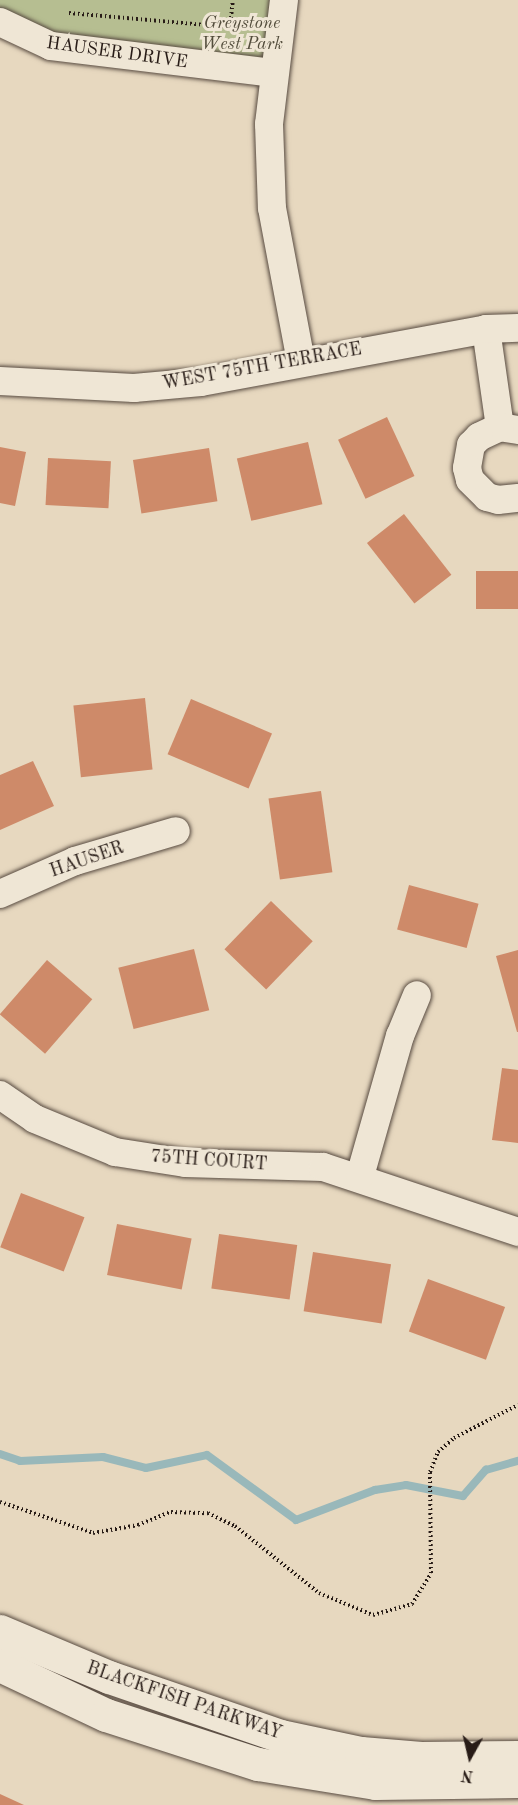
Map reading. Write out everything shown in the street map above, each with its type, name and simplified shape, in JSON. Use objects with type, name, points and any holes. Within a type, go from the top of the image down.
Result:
[{"type":"main road","name":"BLACKFISH PARKWAY","points":[[0,1631],[110,1677],[280,1736],[361,1753],[421,1758],[518,1757]]},
{"type":"main road","name":"BLACKFISH PARKWAY","points":[[0,1665],[40,1687],[143,1729],[258,1764],[375,1783],[518,1781]]},
{"type":"street","points":[[284,0],[269,124],[272,208],[301,361]]},
{"type":"street","name":"HAUSER DRIVE","points":[[0,22],[51,46],[274,73]]},
{"type":"street","name":"WEST 75TH TERRACE","points":[[0,381],[134,388],[201,382],[301,361],[486,329],[518,328]]},
{"type":"street","points":[[486,329],[509,429],[489,430],[471,446],[467,468],[470,480],[487,496],[498,500],[518,498]]},
{"type":"street","name":"HAUSER","points":[[0,894],[75,861],[177,831]]},
{"type":"street","points":[[360,1176],[400,1036],[417,995]]},
{"type":"street","name":"75TH COURT","points":[[0,1095],[35,1119],[114,1152],[185,1163],[323,1167],[360,1176],[512,1224]]},
{"type":"path","points":[[69,13],[230,27],[233,0]]},
{"type":"path","points":[[0,1502],[93,1533],[138,1525],[171,1512],[208,1513],[235,1526],[319,1593],[373,1615],[412,1604],[431,1573],[430,1472],[438,1452],[454,1438],[518,1405]]},
{"type":"green space","name":"Greystone West Park","points":[[0,0],[284,0],[274,73],[0,22]]},
{"type":"building","points":[[387,417],[414,476],[366,499],[338,440]]},
{"type":"building","points":[[308,442],[322,504],[251,521],[237,458]]},
{"type":"building","points":[[0,447],[26,452],[15,506],[0,503]]},
{"type":"building","points":[[209,448],[217,501],[141,513],[133,460]]},
{"type":"building","points":[[48,458],[111,461],[108,508],[46,505]]},
{"type":"building","points":[[404,514],[451,575],[414,604],[367,543]]},
{"type":"building","points":[[476,571],[518,571],[518,609],[476,609]]},
{"type":"building","points":[[145,698],[153,770],[81,777],[73,706]]},
{"type":"building","points":[[191,699],[272,733],[249,789],[168,754]]},
{"type":"building","points":[[33,761],[54,806],[0,830],[0,775]]},
{"type":"building","points":[[321,791],[332,872],[280,880],[269,798]]},
{"type":"building","points":[[409,885],[479,904],[467,948],[397,929]]},
{"type":"building","points":[[271,901],[313,941],[266,989],[224,949]]},
{"type":"building","points":[[194,949],[209,1010],[134,1029],[118,968]]},
{"type":"building","points":[[518,950],[518,1032],[517,1032],[496,956]]},
{"type":"building","points":[[47,960],[92,999],[45,1054],[0,1014]]},
{"type":"building","points":[[502,1068],[518,1070],[518,1143],[492,1140]]},
{"type":"building","points":[[21,1193],[84,1217],[64,1272],[0,1247]]},
{"type":"building","points":[[117,1224],[192,1239],[182,1290],[107,1275]]},
{"type":"building","points":[[219,1234],[297,1245],[290,1299],[211,1288]]},
{"type":"building","points":[[313,1252],[391,1264],[382,1324],[304,1311]]},
{"type":"building","points":[[428,1279],[505,1307],[486,1360],[409,1332]]},
{"type":"building","points":[[0,1794],[24,1805],[0,1805]]},
{"type":"waterway","points":[[0,1454],[20,1461],[103,1457],[146,1468],[207,1455],[296,1520],[375,1490],[406,1485],[463,1496],[486,1470],[518,1461]]}]
